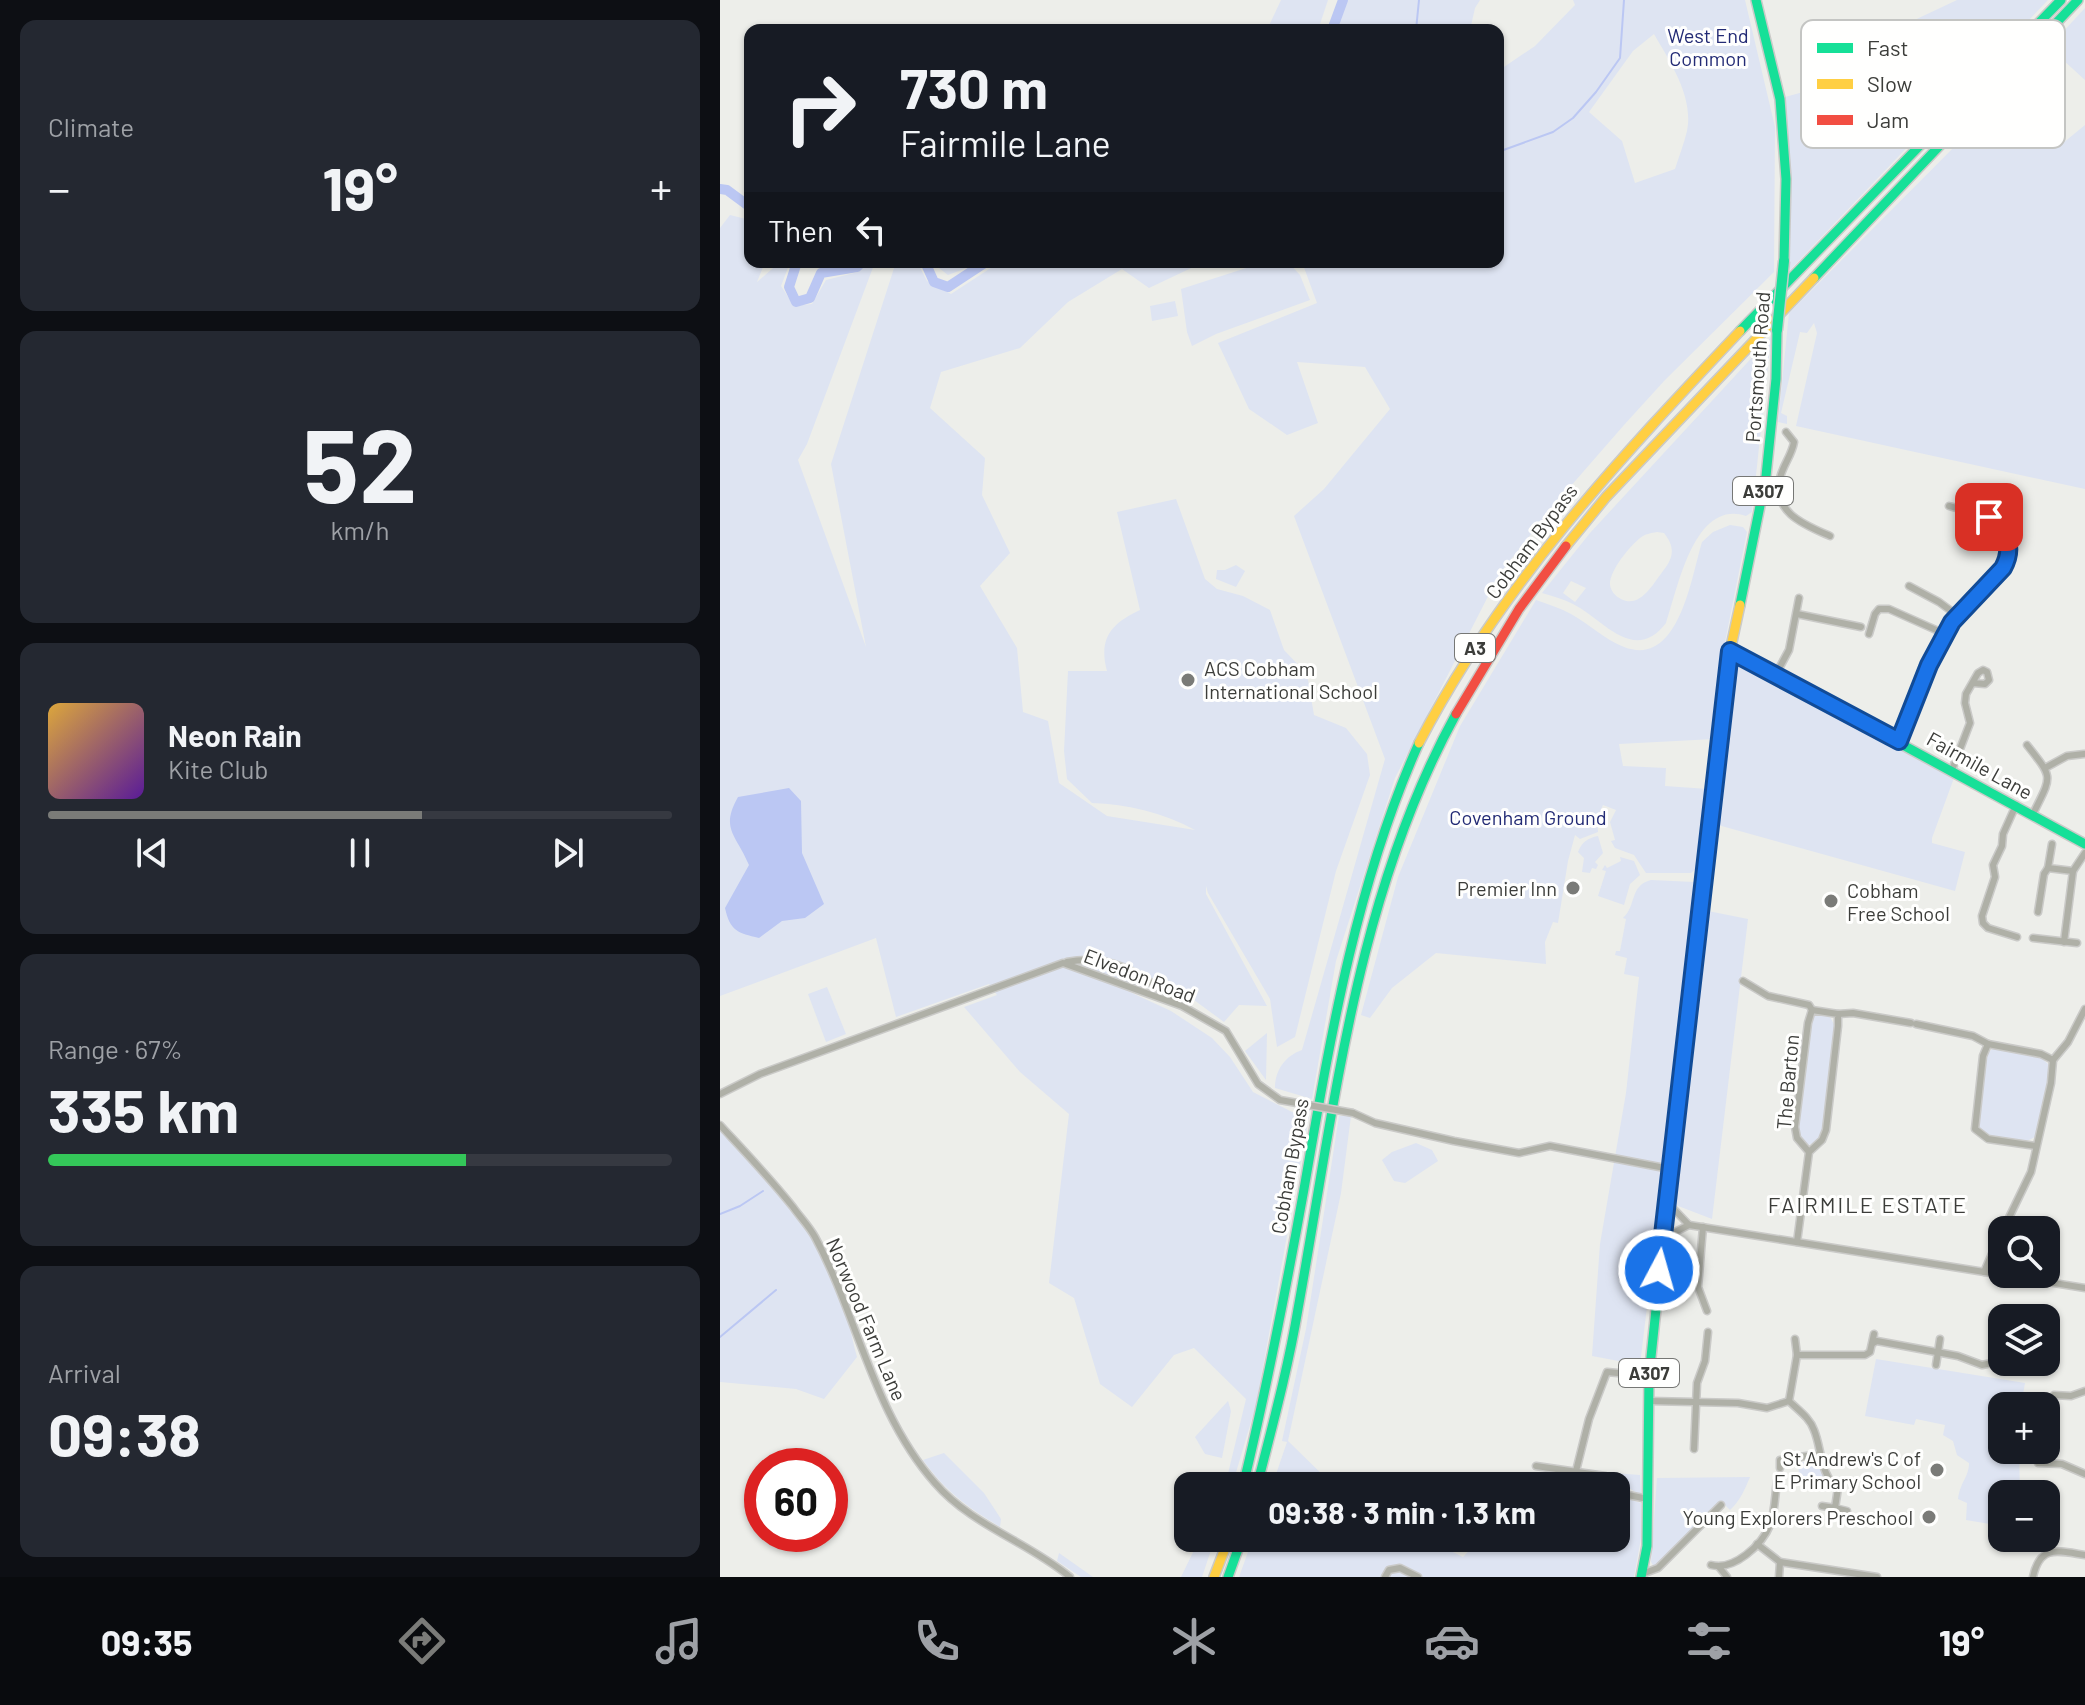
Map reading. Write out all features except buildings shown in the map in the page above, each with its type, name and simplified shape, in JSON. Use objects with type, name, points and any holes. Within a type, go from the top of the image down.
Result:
[{"type":"main road","name":"Portsmouth Road","points":[[1642,1575],[1647,1546],[1649,1376],[1670,1169],[1730,651],[1766,476],[1776,379],[1786,179],[1780,99],[1756,0]]},
{"type":"main road","name":"Cobham Bypass","points":[[2042,20],[2061,0]]},
{"type":"main road","name":"Cobham Bypass","points":[[2059,20],[2078,0]]},
{"type":"main road","name":"Cobham Bypass","points":[[1246,1472],[1277,1337],[1330,1035],[1366,888],[1417,749],[1471,653],[1535,560],[1594,488],[1734,337],[1917,148]]},
{"type":"main road","name":"Cobham Bypass","points":[[1261,1472],[1286,1371],[1355,992],[1381,893],[1429,770],[1500,639],[1547,570],[1606,497],[1937,148]]},
{"type":"main road","name":"Fairmile Lane","points":[[1730,651],[2085,844]]},
{"type":"main road","points":[[1214,1577],[1224,1552]]},
{"type":"main road","points":[[1228,1577],[1237,1552]]},
{"type":"street","points":[[1786,432],[1794,442],[1780,478],[1783,502],[1791,518],[1830,536]]},
{"type":"street","points":[[1899,741],[1929,665],[1945,634],[2003,568],[2009,547],[1999,524],[1989,517],[1949,506]]},
{"type":"street","points":[[1909,586],[1958,616]]},
{"type":"street","points":[[1776,674],[1789,650],[1799,598]]},
{"type":"street","points":[[1871,604],[1945,634]]},
{"type":"street","points":[[1869,634],[1879,609]]},
{"type":"street","points":[[1797,614],[1861,627]]},
{"type":"street","points":[[1952,770],[1970,723],[1965,703],[1966,694],[1973,683]]},
{"type":"street","points":[[2027,745],[2045,768],[2048,783],[2033,814]]},
{"type":"street","points":[[2045,768],[2067,756],[2084,754]]},
{"type":"street","points":[[2016,805],[1993,865],[1995,877],[1982,916],[1988,928],[2017,937]]},
{"type":"street","points":[[2038,912],[2052,844]]},
{"type":"street","points":[[2064,942],[2073,871],[2085,853]]},
{"type":"street","points":[[2048,868],[2073,871]]},
{"type":"street","points":[[2033,938],[2077,943]]},
{"type":"street","points":[[1063,963],[1089,958],[1142,974],[1182,1006]]},
{"type":"street","name":"Elvedon Road","points":[[720,1094],[760,1074],[1063,963],[1182,1006],[1226,1031],[1258,1084],[1280,1100],[1353,1113],[1375,1123],[1519,1153],[1550,1146],[1670,1169]]},
{"type":"street","name":"The Barton","points":[[1743,981],[1768,996],[1803,1002],[1812,1010],[1853,1013],[1973,1036],[1988,1044],[2041,1054],[2053,1060]]},
{"type":"street","points":[[2010,1216],[2026,1184],[2051,1083],[2053,1060],[2068,1042],[2085,1009]]},
{"type":"street","name":"The Barton","points":[[1809,1152],[1797,1138],[1795,1127],[1812,1010]]},
{"type":"street","name":"The Barton","points":[[1797,1242],[1809,1152],[1825,1135],[1838,1014]]},
{"type":"street","points":[[1988,1044],[1983,1056],[1975,1129],[1988,1139],[2036,1146]]},
{"type":"street","name":"Norwood Farm Lane","points":[[720,1125],[767,1174],[813,1233],[842,1292],[864,1358],[897,1430],[933,1481],[965,1510],[1070,1577]]},
{"type":"street","points":[[1667,1202],[1689,1225]]},
{"type":"street","points":[[1662,1243],[1689,1225],[2085,1288]]},
{"type":"street","points":[[1703,1227],[1698,1287],[1707,1311]]},
{"type":"street","points":[[1984,1272],[1988,1263]]},
{"type":"street","points":[[1702,1299],[1711,1295]]},
{"type":"street","points":[[1694,1449],[1696,1401],[1708,1332]]},
{"type":"street","points":[[1797,1355],[1865,1355],[1870,1352],[1874,1334]]},
{"type":"street","points":[[1789,1401],[1797,1355],[1795,1339]]},
{"type":"street","points":[[1936,1365],[1940,1339]]},
{"type":"street","points":[[1873,1343],[1884,1342],[1988,1365]]},
{"type":"street","points":[[1576,1471],[1589,1419],[1607,1372],[1649,1376]]},
{"type":"street","points":[[2060,1395],[2071,1396],[2085,1391]]},
{"type":"street","points":[[1650,1401],[1738,1403],[1767,1408],[1789,1401]]},
{"type":"street","points":[[1789,1401],[1815,1431],[1831,1482],[1838,1488],[1835,1508]]},
{"type":"street","points":[[1780,1468],[1780,1460],[1820,1454]]},
{"type":"street","points":[[2060,1464],[2085,1474]]},
{"type":"street","points":[[1536,1466],[1607,1477],[1628,1495],[1648,1499]]},
{"type":"street","points":[[1727,1577],[1715,1566],[1743,1557],[1757,1544],[1771,1522],[1777,1481]]},
{"type":"street","name":"Portsmouth Road","points":[[1642,1575],[1658,1568],[1721,1505]]},
{"type":"street","points":[[1822,1506],[1847,1511]]},
{"type":"street","points":[[1757,1544],[1780,1562],[1877,1577]]},
{"type":"street","points":[[2033,1577],[2036,1563],[2044,1554],[2058,1551],[2085,1555]]},
{"type":"street","points":[[1779,1577],[1780,1562]]},
{"type":"street","points":[[1385,1577],[1389,1570],[1400,1568],[1418,1577]]},
{"type":"green space","points":[[1281,0],[1328,0],[1320,24],[1270,24]]},
{"type":"green space","points":[[1347,0],[1480,0],[1471,24],[1338,24]]},
{"type":"green space","name":"West End Common","points":[[1573,0],[1745,0],[1775,127],[1774,272],[1624,425],[1500,573],[1395,778],[1336,961],[1312,1099],[1275,1088],[1275,1081],[1286,1060],[1302,1050],[1385,759],[1294,516],[1324,489],[1390,409],[1365,367],[1297,362],[1318,423],[1287,435],[1249,409],[1218,343],[1317,303],[1304,268],[1504,268],[1504,67],[1535,46],[1575,5]],"holes":[[[1654,34],[1684,93],[1688,118],[1675,169],[1635,183],[1622,141],[1589,112],[1633,51]]]},
{"type":"green space","points":[[1957,0],[2048,0],[2029,20],[1915,20]]},
{"type":"green space","points":[[2085,8],[2085,80],[2065,62],[2065,30]]},
{"type":"green space","points":[[1801,93],[1801,148],[1907,148],[1790,270],[1789,182],[1785,97]]},
{"type":"green space","points":[[2085,125],[2085,489],[1796,426],[1817,333],[1814,323],[1807,333],[1800,332],[1781,413],[1787,416],[1787,424],[1778,422],[1789,313],[1953,148],[2065,148],[2065,141]]},
{"type":"green space","points":[[730,215],[744,218],[744,268],[763,268],[757,282],[773,268],[788,268],[781,286],[794,306],[812,304],[826,280],[873,268],[807,444],[798,460],[866,647],[831,464],[894,268],[920,268],[927,281],[951,294],[991,268],[1191,268],[1149,288],[1122,269],[1068,302],[1020,348],[941,372],[930,408],[985,458],[982,495],[1010,553],[980,586],[1017,648],[1023,712],[1048,721],[1059,783],[1107,816],[1195,830],[1145,810],[1092,803],[1067,779],[1064,751],[1068,671],[1107,671],[1104,649],[1110,633],[1122,620],[1140,610],[1117,512],[1176,499],[1205,579],[1217,589],[1243,596],[1270,610],[1284,650],[1307,674],[1314,715],[1346,728],[1367,754],[1370,775],[1336,871],[1295,1037],[1277,1047],[1270,999],[1206,886],[1206,894],[1267,1006],[1239,1005],[1224,1022],[1179,989],[1117,986],[1171,1011],[1212,1038],[1230,1057],[1253,1092],[1296,1114],[1297,1109],[1310,1110],[1256,1405],[1236,1472],[1228,1472],[1246,1399],[1194,1348],[1174,1355],[1132,1407],[1100,1384],[1074,1298],[1049,1283],[1069,1114],[1020,1072],[964,1007],[997,995],[989,984],[896,1017],[876,938],[720,996],[720,228]]},
{"type":"green space","points":[[939,268],[967,268],[948,275]]},
{"type":"green space","points":[[1246,268],[1294,268],[1300,275],[1310,300],[1216,334],[1192,346],[1181,289]]},
{"type":"green space","points":[[1175,301],[1178,316],[1152,321],[1150,306]]},
{"type":"green space","points":[[1771,337],[1752,512],[1746,516],[1728,514],[1713,521],[1701,533],[1683,569],[1666,623],[1654,635],[1642,640],[1619,635],[1573,604],[1542,593],[1590,533]],"holes":[[[1657,532],[1664,533],[1670,543],[1672,553],[1669,562],[1640,598],[1634,601],[1621,599],[1610,585],[1616,566],[1640,538]],[[1571,581],[1586,588],[1575,602],[1563,593]]]},
{"type":"green space","name":"Covenham Ground","points":[[1730,525],[1743,527],[1747,532],[1724,647],[1714,739],[1619,744],[1623,766],[1666,768],[1665,786],[1708,789],[1696,869],[1691,873],[1646,873],[1634,855],[1615,848],[1611,841],[1615,840],[1610,822],[1616,810],[1603,805],[1597,819],[1598,832],[1580,839],[1575,835],[1558,923],[1553,922],[1545,942],[1546,964],[1436,953],[1392,988],[1370,1018],[1361,1015],[1398,877],[1460,726],[1536,600],[1571,614],[1624,647],[1643,650],[1658,645],[1680,616],[1702,542],[1713,532]]},
{"type":"green space","points":[[1236,565],[1245,571],[1236,587],[1216,579],[1217,570]]},
{"type":"green space","points":[[1737,659],[1954,778],[1932,843],[1965,852],[1955,891],[1718,825]]},
{"type":"green space","points":[[1598,836],[1603,853],[1595,862],[1598,865],[1590,873],[1582,872],[1584,858],[1578,852],[1586,841]]},
{"type":"green space","points":[[1620,857],[1634,861],[1640,875],[1630,884],[1624,905],[1598,896],[1606,871],[1602,870],[1605,865],[1607,868],[1621,861]]},
{"type":"green space","points":[[1651,880],[1694,882],[1684,982],[1695,984],[1708,911],[1748,919],[1712,1219],[1660,1199],[1640,1365],[1592,1356],[1600,1244],[1626,1093],[1639,977],[1624,974],[1627,958],[1615,955],[1616,951],[1620,951],[1626,919],[1623,918],[1636,891]]},
{"type":"green space","points":[[827,987],[846,1034],[826,1042],[808,994]]},
{"type":"green space","points":[[1818,1014],[1829,1015],[1835,1026],[1824,1129],[1817,1142],[1808,1145],[1802,1142],[1797,1132],[1811,1019]]},
{"type":"green space","points":[[1267,1033],[1266,1080],[1245,1051]]},
{"type":"green space","points":[[1993,1048],[2039,1056],[2048,1064],[2049,1079],[2037,1135],[2024,1142],[2007,1141],[1978,1128],[1986,1055]]},
{"type":"green space","points":[[1339,1116],[1351,1116],[1341,1193],[1288,1441],[1320,1472],[1277,1472],[1287,1442],[1282,1441],[1306,1329]]},
{"type":"green space","points":[[720,1130],[772,1185],[803,1225],[829,1269],[842,1300],[857,1357],[824,1399],[796,1389],[720,1382]]},
{"type":"green space","points":[[1416,1143],[1432,1150],[1438,1161],[1405,1183],[1394,1181],[1382,1160],[1392,1152]]},
{"type":"green space","points":[[1876,1359],[2025,1383],[2023,1392],[1988,1392],[1988,1464],[2019,1464],[2020,1480],[1988,1480],[1988,1524],[1966,1520],[1967,1503],[1958,1499],[1969,1463],[1957,1455],[1953,1441],[1943,1435],[1945,1425],[1916,1419],[1914,1425],[1865,1416]]},
{"type":"green space","points":[[1228,1401],[1231,1411],[1222,1458],[1205,1454],[1195,1437]]},
{"type":"green space","points":[[944,1453],[984,1493],[1001,1519],[1000,1527],[957,1498],[923,1460]]},
{"type":"green space","points":[[1819,1459],[1827,1482],[1808,1480],[1806,1485],[1797,1484],[1795,1473],[1799,1472],[1798,1463]]},
{"type":"green space","points":[[1630,1474],[1640,1475],[1641,1495],[1630,1489]]},
{"type":"green space","points":[[1750,1477],[1730,1510],[1722,1502],[1654,1567],[1651,1562],[1657,1478]]},
{"type":"green space","points":[[1630,1500],[1641,1503],[1641,1538],[1634,1577],[1239,1577],[1248,1552],[1453,1552],[1463,1557],[1468,1552],[1630,1552]]},
{"type":"green space","points":[[1193,1552],[1210,1552],[1202,1577],[1181,1577]]},
{"type":"green space","points":[[1059,1553],[1093,1577],[1081,1577],[1057,1561]]},
{"type":"water","points":[[789,788],[801,801],[802,853],[824,904],[805,918],[782,921],[759,938],[736,930],[729,922],[725,908],[749,865],[732,831],[730,817],[738,797]]},
{"type":"waterway","points":[[1334,24],[1343,0]]},
{"type":"waterway","points":[[1417,24],[1419,0]]},
{"type":"waterway","points":[[1504,150],[1553,132],[1573,118],[1596,92],[1620,58],[1624,0]]},
{"type":"waterway","points":[[720,189],[727,190],[744,203]]},
{"type":"waterway","points":[[795,268],[789,287],[796,302],[810,298],[821,273],[851,268]]},
{"type":"waterway","points":[[928,268],[934,282],[948,287],[977,268]]},
{"type":"waterway","points":[[720,1214],[763,1191]]},
{"type":"waterway","points":[[720,1337],[776,1290]]},
{"type":"traffic: fast","points":[[1756,0],[1780,99],[1786,179],[1784,261]]},
{"type":"traffic: fast","points":[[2042,20],[2061,0]]},
{"type":"traffic: fast","points":[[2059,20],[2078,0]]},
{"type":"traffic: fast","points":[[1740,331],[1917,148]]},
{"type":"traffic: fast","points":[[1814,278],[1937,148]]},
{"type":"traffic: fast","points":[[1777,330],[1784,261]]},
{"type":"traffic: fast","points":[[1740,605],[1766,476],[1776,379],[1777,330]]},
{"type":"traffic: fast","points":[[1730,651],[2085,844]]},
{"type":"traffic: fast","points":[[1260,1472],[1289,1354],[1338,1080],[1371,930],[1394,856],[1422,784],[1456,714]]},
{"type":"traffic: fast","points":[[1246,1472],[1276,1338],[1348,962],[1378,851],[1419,743]]},
{"type":"traffic: fast","points":[[1641,1577],[1647,1546],[1649,1376],[1682,1062]]},
{"type":"traffic: fast","points":[[1228,1577],[1237,1552]]},
{"type":"traffic: slow","points":[[1566,546],[1606,497],[1814,278]]},
{"type":"traffic: slow","points":[[1419,743],[1486,630],[1525,577],[1607,476],[1740,331]]},
{"type":"traffic: slow","points":[[1682,1062],[1730,651],[1740,605]]},
{"type":"traffic: slow","points":[[1214,1577],[1224,1552]]},
{"type":"traffic: jam","points":[[1456,714],[1519,609],[1566,546]]},
{"type":"place","name":"ACS Cobham International School","points":[[1188,680]]},
{"type":"place","name":"Premier Inn","points":[[1573,888]]},
{"type":"place","name":"Cobham Free School","points":[[1831,901]]},
{"type":"place","name":"St Andrew's C of E Primary School","points":[[1937,1470]]},
{"type":"place","name":"Young Explorers Preschool","points":[[1929,1517]]},
{"type":"district","name":"FAIRMILE ESTATE","points":[[1868,1204]]},
{"type":"route","points":[[1659,1270],[1730,651],[1899,741],[1929,665],[1952,622],[2007,560],[2009,547],[2006,535],[1999,524],[1989,517]]}]
